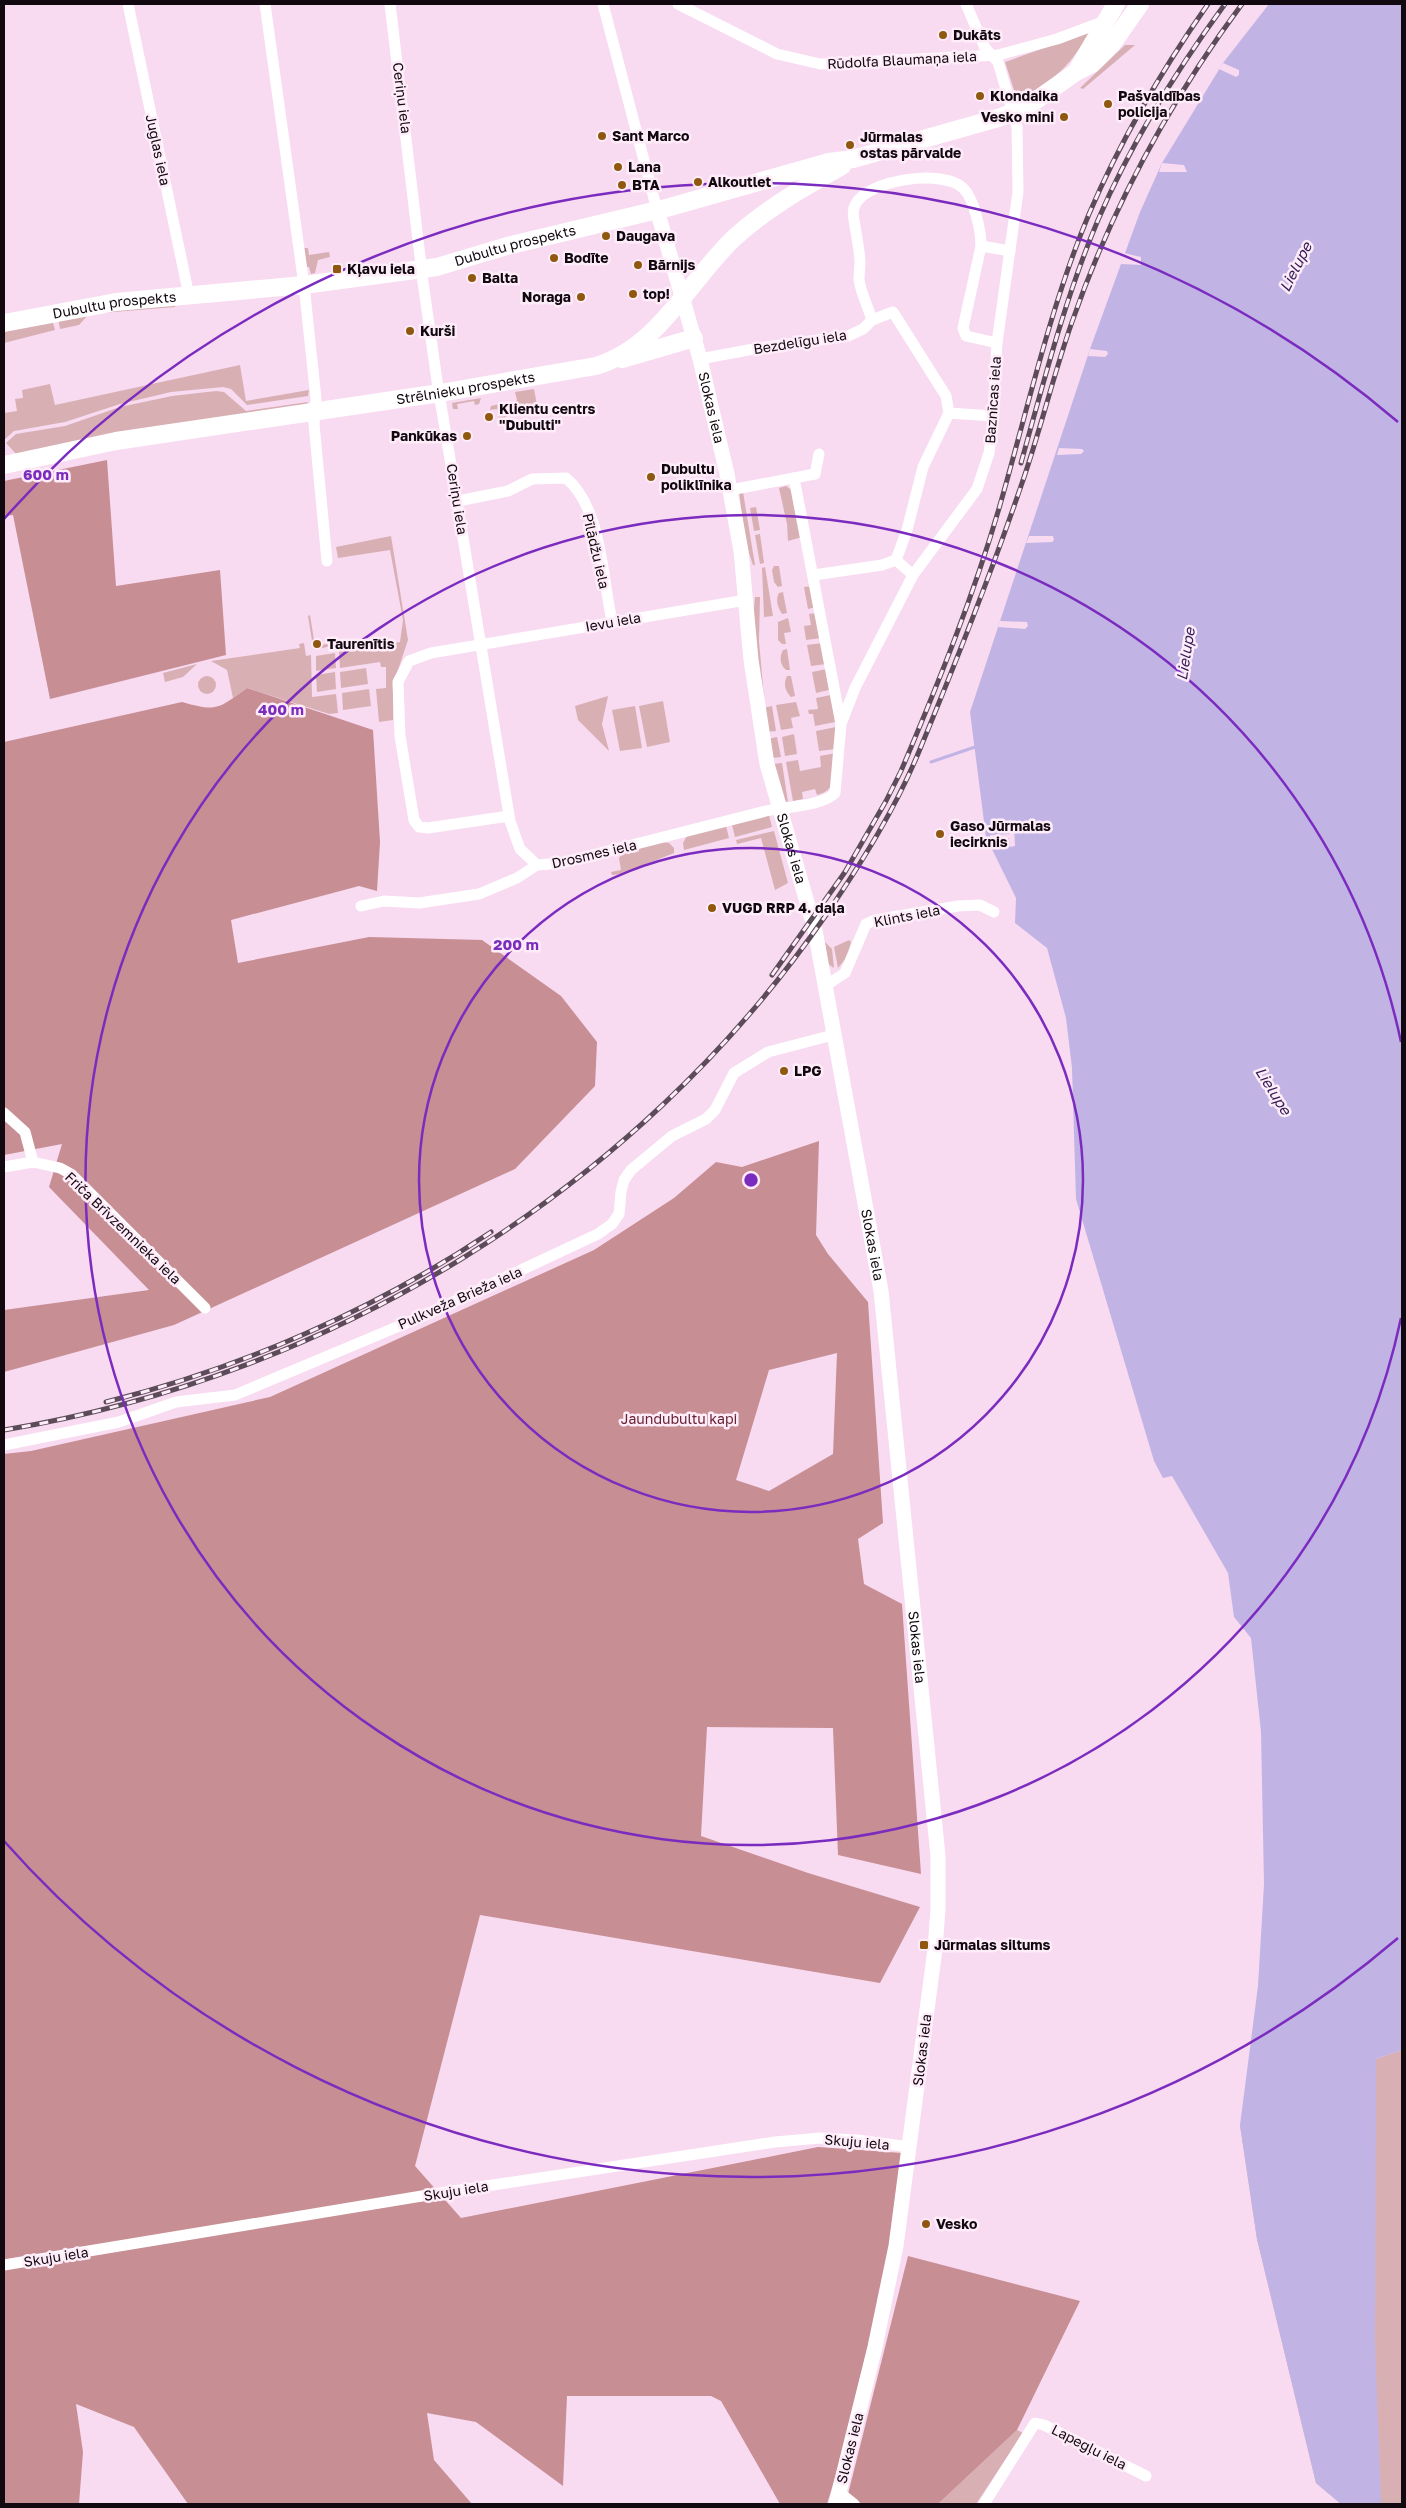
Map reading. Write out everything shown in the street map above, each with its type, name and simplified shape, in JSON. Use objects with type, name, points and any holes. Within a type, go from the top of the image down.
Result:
[{"type":"main road","points":[[1076,72],[1116,4]]},
{"type":"main road","name":"Dubultu prospekts","points":[[4,323],[116,302],[304,285],[422,270],[657,210],[829,162],[853,159],[1014,112],[1028,106],[1076,72],[1092,64],[1112,44],[1140,4]]},
{"type":"main road","name":"Strēlnieku prospekts","points":[[4,465],[116,441],[440,393],[596,366],[614,361],[639,343],[683,299],[714,258],[761,215],[784,199],[853,159]]},
{"type":"main road","points":[[782,176],[785,184],[784,199]]},
{"type":"main road","name":"Slokas iela","points":[[657,210],[700,359],[730,490],[741,551],[760,732],[778,809],[814,925],[884,1312],[938,1856],[938,1909],[935,1949],[896,2246],[875,2347],[838,2498]]},
{"type":"main road","points":[[614,361],[694,338]]},
{"type":"street","name":"Juglas iela","points":[[128,4],[189,296]]},
{"type":"street","points":[[264,4],[304,285],[316,399],[314,424],[327,561]]},
{"type":"street","name":"Ceriņu iela","points":[[390,4],[422,270],[440,393],[509,816],[516,842],[537,865]]},
{"type":"street","name":"Slokas iela","points":[[603,4],[657,210]]},
{"type":"street","name":"Rūdolfa Blaumaņa iela","points":[[678,4],[776,54],[798,61],[820,64],[857,64],[1008,54],[1057,39],[1105,21]]},
{"type":"street","name":"Baznīcas iela","points":[[830,798],[837,786],[841,724],[855,688],[913,575],[977,489],[989,453],[997,343],[1018,192],[1017,126],[998,62],[985,48],[966,4]]},
{"type":"street","points":[[872,320],[859,280],[859,250],[853,214],[855,204],[867,193],[889,183],[914,178],[933,178],[958,184],[964,189],[970,199],[981,234],[981,246],[963,328],[966,336],[972,339],[997,343]]},
{"type":"street","points":[[981,246],[1010,251]]},
{"type":"street","name":"Bezdelīgu iela","points":[[700,359],[758,348],[848,336],[864,329],[872,320],[894,312],[946,396],[949,413]]},
{"type":"street","points":[[896,560],[907,530],[923,467],[949,413],[993,416]]},
{"type":"street","points":[[730,490],[815,474],[819,454]]},
{"type":"street","name":"Pīlādžu iela","points":[[458,501],[508,491],[532,479],[566,478],[576,487],[590,514],[612,621]]},
{"type":"street","points":[[794,478],[800,520],[814,576],[841,724]]},
{"type":"street","points":[[896,560],[913,575]]},
{"type":"street","points":[[814,576],[882,565],[896,560]]},
{"type":"street","name":"Ievu iela","points":[[509,816],[428,828],[419,827],[414,820],[400,736],[398,682],[409,661],[431,653],[612,621],[746,600]]},
{"type":"street","name":"Drosmes iela","points":[[361,906],[384,901],[419,903],[479,894],[516,878],[537,865],[561,863],[778,809],[830,798]]},
{"type":"street","name":"Klints iela","points":[[825,986],[845,973],[866,924],[876,920],[958,906],[980,905],[994,912]]},
{"type":"street","name":"Pulkveža Brieža iela","points":[[4,1445],[119,1422],[176,1402],[235,1395],[423,1316],[598,1234],[612,1224],[619,1214],[624,1180],[631,1170],[672,1136],[706,1119],[715,1110],[734,1072],[768,1052],[833,1035]]},
{"type":"street","points":[[4,1112],[25,1132],[33,1162],[4,1167]]},
{"type":"street","name":"Friča Brīvzemnieka iela","points":[[33,1162],[60,1168],[71,1174],[205,1308]]},
{"type":"street","name":"Skuju iela","points":[[4,2265],[434,2194],[775,2142],[820,2138],[857,2140],[910,2147]]},
{"type":"street","name":"Lapegļu iela","points":[[984,2504],[1035,2423],[1044,2425],[1146,2476]]},
{"type":"street","points":[[838,2498],[854,2504]]},
{"type":"shaded area","points":[[1090,32],[1070,61],[1055,76],[1026,96],[1014,90],[1005,62]]},
{"type":"shaded area","points":[[1125,45],[1135,45],[1083,89],[1080,88]]},
{"type":"shaded area","points":[[304,248],[308,248],[309,255],[329,252],[330,257],[318,260],[315,273],[311,274],[309,267],[306,267]]},
{"type":"shaded area","points":[[176,303],[175,307],[89,314],[79,325],[60,329],[58,318],[109,309]]},
{"type":"shaded area","points":[[52,319],[55,330],[4,343],[5,329]]},
{"type":"shaded area","points":[[240,365],[246,401],[309,390],[308,396],[247,405],[231,389],[223,387],[171,392],[120,404],[65,422],[14,431],[4,440],[4,413],[17,411],[15,399],[23,398],[22,390],[50,384],[55,405]]},
{"type":"shaded area","points":[[534,389],[538,411],[512,416],[512,407],[517,400],[515,392]]},
{"type":"shaded area","points":[[216,391],[224,392],[246,411],[308,402],[305,407],[18,456],[6,443],[16,434],[65,426],[120,407],[172,396]]},
{"type":"shaded area","points":[[481,398],[479,404],[475,405],[474,401],[457,404],[458,409],[453,409],[452,403]]},
{"type":"shaded area","points":[[499,404],[506,410],[507,417],[499,419],[497,409],[490,410],[491,406]]},
{"type":"shaded area","points":[[786,486],[793,491],[802,537],[788,541],[787,524],[779,488]]},
{"type":"shaded area","points":[[739,492],[743,492],[755,565],[753,565],[746,544]]},
{"type":"shaded area","points":[[756,507],[760,530],[754,531],[750,508]]},
{"type":"shaded area","points":[[760,534],[764,563],[760,564],[755,535]]},
{"type":"shaded area","points":[[391,536],[408,640],[393,685],[393,720],[379,722],[376,689],[386,688],[386,667],[381,667],[380,662],[340,668],[339,651],[400,642],[403,620],[390,550],[338,558],[336,547]]},
{"type":"shaded area","points":[[774,566],[779,566],[782,586],[778,587],[774,582],[772,570]]},
{"type":"shaded area","points":[[765,567],[773,616],[764,617],[762,568]]},
{"type":"shaded area","points":[[813,586],[816,607],[808,609],[804,587]]},
{"type":"shaded area","points":[[783,592],[787,613],[782,614],[777,598],[779,593]]},
{"type":"shaded area","points":[[755,597],[760,597],[759,641],[764,698],[761,696],[753,618]]},
{"type":"shaded area","points":[[817,613],[822,638],[806,640],[804,626],[811,625],[809,614]]},
{"type":"shaded area","points":[[310,615],[315,646],[333,643],[332,646],[317,649],[313,647],[308,616]]},
{"type":"shaded area","points":[[788,618],[791,632],[784,633],[786,644],[782,644],[778,640],[778,622]]},
{"type":"shaded area","points":[[304,643],[306,656],[311,655],[312,697],[336,694],[338,713],[329,714],[247,688],[233,698],[227,670],[211,661],[300,648],[299,644]]},
{"type":"shaded area","points":[[822,643],[826,664],[811,666],[807,645]]},
{"type":"shaded area","points":[[787,649],[790,670],[786,670],[782,666],[781,661],[783,650]]},
{"type":"shaded area","points":[[335,653],[336,668],[316,671],[316,656]]},
{"type":"shaded area","points":[[197,664],[183,677],[165,682],[163,673]]},
{"type":"shaded area","points":[[366,668],[368,684],[341,688],[340,672]]},
{"type":"shaded area","points":[[827,669],[829,690],[816,693],[812,672]]},
{"type":"shaded area","points":[[335,672],[336,689],[317,692],[316,675]]},
{"type":"shaded area","points":[[207,676],[213,679],[216,685],[213,691],[207,694],[201,691],[198,685],[201,679]]},
{"type":"shaded area","points":[[787,676],[791,676],[795,696],[791,697],[786,690],[785,681]]},
{"type":"shaded area","points":[[369,689],[371,706],[343,710],[342,693]]},
{"type":"shaded area","points":[[831,695],[835,722],[815,726],[813,714],[809,714],[808,710],[818,709],[816,698]]},
{"type":"shaded area","points":[[608,696],[602,724],[609,751],[578,720],[575,706]]},
{"type":"shaded area","points":[[663,701],[670,742],[647,747],[639,706]]},
{"type":"shaded area","points":[[796,702],[800,716],[791,718],[793,728],[781,730],[776,705]]},
{"type":"shaded area","points":[[635,706],[642,748],[620,751],[612,710]]},
{"type":"shaded area","points":[[772,706],[776,731],[767,732],[763,708]]},
{"type":"shaded area","points":[[836,727],[836,749],[819,751],[816,731]]},
{"type":"shaded area","points":[[794,734],[797,754],[785,756],[782,737]]},
{"type":"shaded area","points":[[777,737],[781,757],[772,758],[768,739]]},
{"type":"shaded area","points":[[836,753],[834,779],[829,789],[817,795],[815,789],[802,792],[803,799],[793,801],[786,762],[798,760],[800,771],[821,767],[820,756]]},
{"type":"shaded area","points":[[782,763],[788,802],[782,800],[773,764]]},
{"type":"shaded area","points":[[769,815],[772,827],[735,837],[732,825]]},
{"type":"shaded area","points":[[726,826],[729,838],[684,850],[683,843],[687,836]]},
{"type":"shaded area","points":[[774,831],[788,883],[775,890],[761,838],[737,844],[736,840]]},
{"type":"shaded area","points":[[663,842],[669,843],[674,848],[674,853],[622,874],[612,875],[611,872],[621,870],[619,858],[623,853]]},
{"type":"shaded area","points":[[849,940],[851,942],[847,957],[838,968],[834,947]]},
{"type":"shaded area","points":[[825,942],[832,949],[834,968],[828,964]]},
{"type":"shaded area","points":[[1402,2050],[1402,2504],[1341,2504],[1316,2483],[1257,2239],[1240,2125],[1376,2059]]},
{"type":"shaded area","points":[[1017,2430],[1023,2433],[976,2504],[938,2504]]},
{"type":"green space","points":[[107,460],[116,586],[220,570],[226,655],[50,699],[13,515],[4,516],[4,481]]},
{"type":"green space","points":[[247,688],[373,730],[380,842],[377,891],[359,886],[231,920],[238,963],[369,937],[482,940],[561,996],[597,1042],[595,1086],[515,1169],[174,1325],[4,1372],[4,1310],[149,1290],[49,1187],[62,1144],[4,1155],[4,742],[182,702],[210,708],[217,707]]},
{"type":"green space","name":"Jaundubultu kapi","points":[[819,1141],[816,1235],[828,1254],[868,1302],[883,1523],[858,1539],[864,1584],[902,1604],[921,1874],[838,1855],[833,1728],[707,1727],[701,1836],[808,1873],[920,1907],[880,1983],[480,1915],[415,2166],[461,2218],[818,2147],[902,2153],[875,2347],[827,2504],[780,2504],[721,2401],[711,2396],[567,2396],[563,2486],[476,2422],[427,2413],[434,2460],[472,2504],[188,2504],[134,2427],[76,2404],[83,2452],[79,2504],[4,2504],[4,1454],[31,1451],[270,1397],[594,1250],[674,1198],[716,1162],[742,1167]],"holes":[[[837,1353],[833,1454],[769,1491],[736,1480],[769,1370]]]},
{"type":"green space","points":[[908,2256],[1080,2301],[1017,2430],[938,2504],[862,2504],[848,2494]]},
{"type":"water","name":"Lielupe","points":[[1269,4],[1402,4],[1402,2050],[1376,2059],[1375,2343],[1381,2504],[1341,2504],[1316,2483],[1257,2239],[1240,2125],[1258,1986],[1264,1884],[1261,1732],[1251,1638],[1234,1617],[1228,1573],[1172,1476],[1163,1478],[1154,1461],[1076,1199],[1072,1068],[1066,1018],[1047,948],[1015,923],[1016,898],[986,837],[970,712],[1090,349],[1140,212],[1162,163],[1223,63]]},
{"type":"pier","points":[[1223,63],[1239,70],[1239,75],[1236,77],[1219,69]]},
{"type":"pier","points":[[1162,163],[1184,165],[1187,172],[1159,172]]},
{"type":"pier","points":[[1124,253],[1141,257],[1141,265],[1121,264]]},
{"type":"pier","points":[[1090,349],[1107,351],[1108,354],[1105,357],[1088,356]]},
{"type":"pier","points":[[1059,448],[1082,449],[1084,451],[1081,454],[1057,455]]},
{"type":"pier","points":[[1029,536],[1053,536],[1054,540],[1052,542],[1026,543]]},
{"type":"pier","points":[[1000,621],[1027,622],[1028,626],[1025,629],[998,627]]},
{"type":"pier","points":[[1014,825],[1015,846],[1010,847],[1009,838],[990,839],[990,835],[1009,834],[1009,826]]},
{"type":"waterway","points":[[931,762],[978,746]]},
{"type":"railway","points":[[772,975],[845,872],[901,771],[942,672],[979,572],[1000,505],[1051,321],[1089,214],[1101,186],[1143,106],[1174,54],[1208,4]]},
{"type":"railway","points":[[1021,463],[1065,310],[1098,220],[1125,163],[1155,108],[1225,4]]},
{"type":"railway","points":[[4,1430],[126,1404],[245,1365],[359,1316],[467,1255],[569,1185],[664,1104],[750,1014],[826,915],[865,855],[911,771],[998,552],[1028,466],[1072,322],[1105,237],[1124,196],[1167,117],[1191,78],[1242,4]]},
{"type":"railway","points":[[106,1402],[207,1372],[306,1334],[401,1287],[491,1232]]},
{"type":"place","name":"Dukāts","points":[[943,35]]},
{"type":"place","name":"Klondaika","points":[[980,96]]},
{"type":"place","name":"Pašvaldības policija","points":[[1108,104]]},
{"type":"place","name":"Vesko mini","points":[[1064,117]]},
{"type":"place","name":"Sant Marco","points":[[602,136]]},
{"type":"place","name":"Jūrmalas ostas pārvalde","points":[[850,145]]},
{"type":"place","name":"Lana","points":[[618,167]]},
{"type":"place","name":"Alkoutlet","points":[[698,182]]},
{"type":"place","name":"BTA","points":[[622,185]]},
{"type":"place","name":"Daugava","points":[[606,236]]},
{"type":"place","name":"Bodīte","points":[[554,258]]},
{"type":"place","name":"Bārnijs","points":[[638,265]]},
{"type":"place","name":"Kļavu iela","points":[[337,269]]},
{"type":"place","name":"Balta","points":[[472,278]]},
{"type":"place","name":"top!","points":[[633,294]]},
{"type":"place","name":"Noraga","points":[[581,297]]},
{"type":"place","name":"Kurši","points":[[410,331]]},
{"type":"place","name":"Klientu centrs \"Dubulti\"","points":[[489,417]]},
{"type":"place","name":"Pankūkas","points":[[467,436]]},
{"type":"place","name":"Dubultu poliklīnika","points":[[651,477]]},
{"type":"place","name":"Taurenītis","points":[[317,644]]},
{"type":"place","name":"Gaso Jūrmalas iecirknis","points":[[940,834]]},
{"type":"place","name":"VUGD RRP 4. daļa","points":[[712,908]]},
{"type":"place","name":"LPG","points":[[784,1071]]},
{"type":"place","name":"Jūrmalas siltums","points":[[924,1945]]},
{"type":"place","name":"Vesko","points":[[926,2224]]}]
